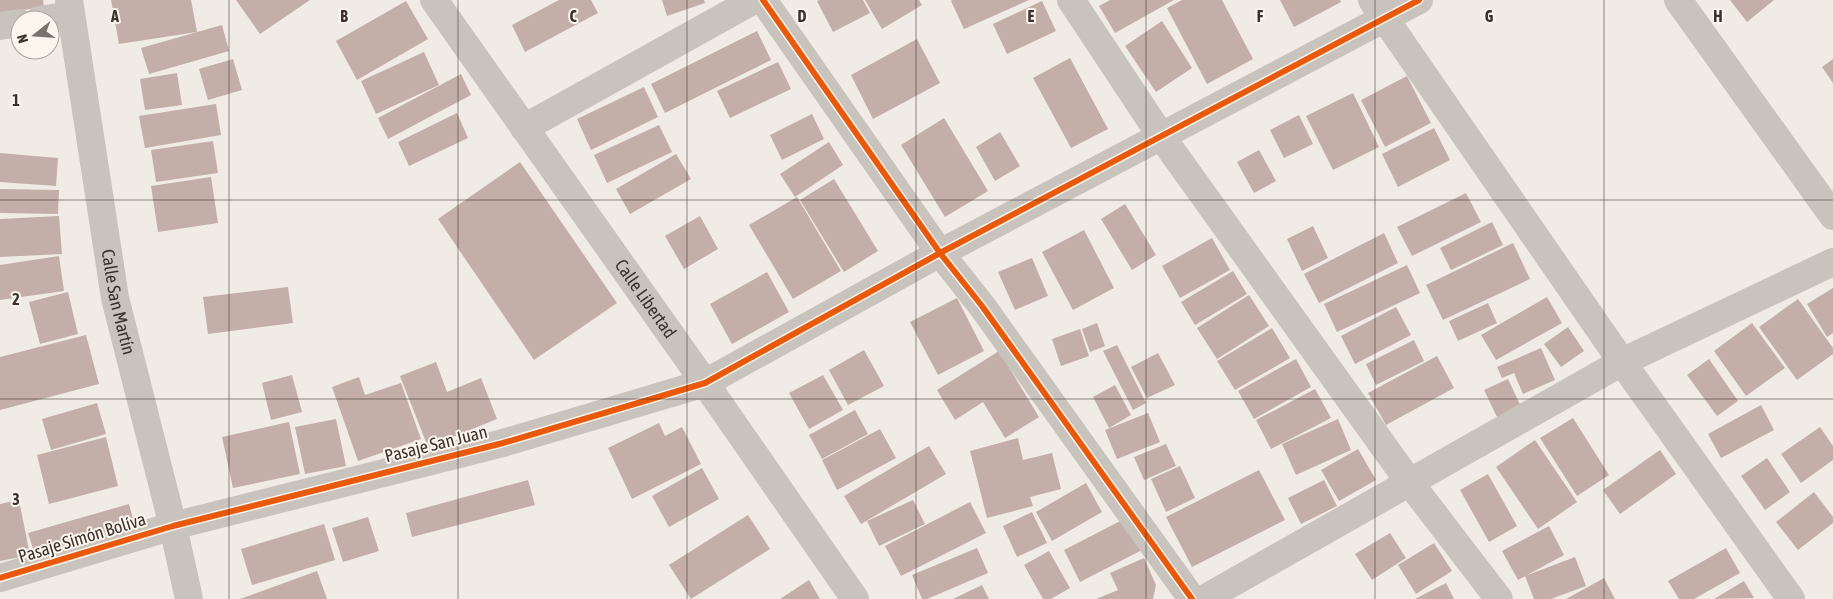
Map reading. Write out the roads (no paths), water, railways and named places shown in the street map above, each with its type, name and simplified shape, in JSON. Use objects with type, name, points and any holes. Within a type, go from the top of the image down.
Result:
[{"type":"street","name":"Calle Libertad","points":[[434,0],[855,599]]},
{"type":"street","points":[[524,128],[754,0]]},
{"type":"street","points":[[763,0],[940,253],[982,306],[1192,599]]},
{"type":"street","points":[[1071,0],[1161,136],[1410,483],[1499,599]]},
{"type":"street","name":"Pasaje San Juan","points":[[173,526],[503,443],[705,383],[940,253],[1161,136],[1378,9],[1419,0]]},
{"type":"street","points":[[1678,0],[1833,216]]},
{"type":"street","name":"Calle San Martín","points":[[70,8],[115,298],[173,526],[189,599]]},
{"type":"street","points":[[1378,9],[1622,362],[1792,599]]},
{"type":"street","points":[[1204,599],[1622,362],[1833,262]]},
{"type":"street","name":"Pasaje Simón Bolíva","points":[[0,578],[173,526]]}]
